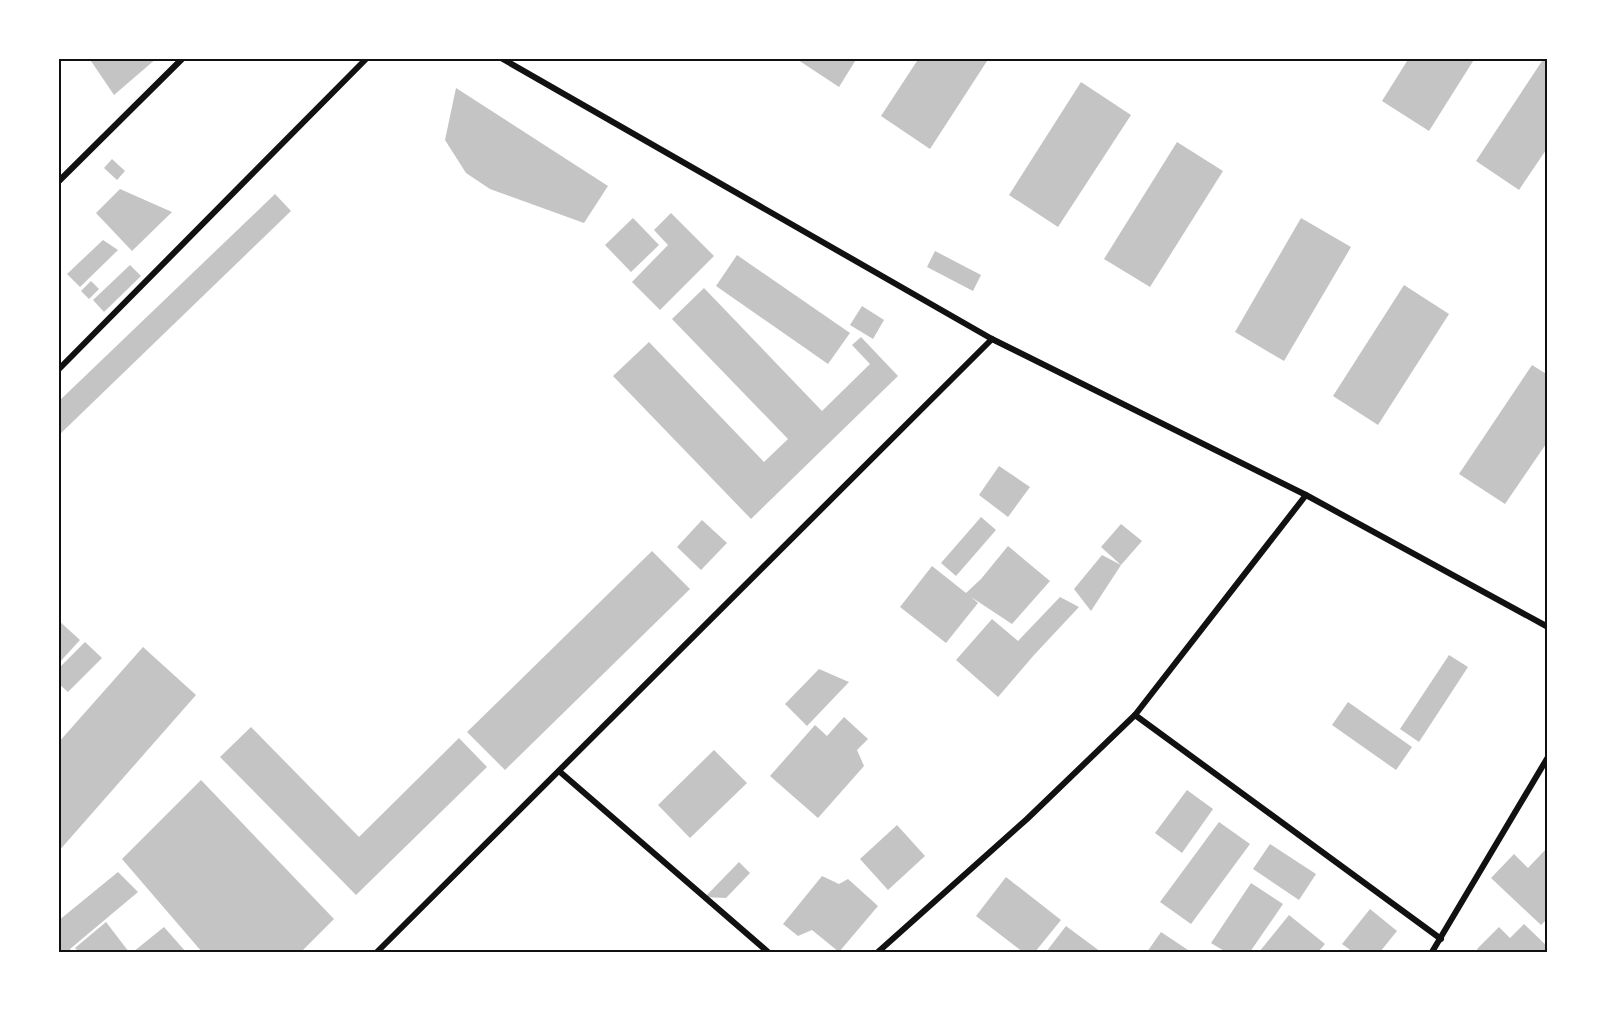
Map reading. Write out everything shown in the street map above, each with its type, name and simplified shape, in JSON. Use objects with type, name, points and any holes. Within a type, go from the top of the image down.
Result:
[{"type":"street","points":[[58,182],[183,58]]},
{"type":"street","points":[[58,370],[367,58]]},
{"type":"street","points":[[501,58],[992,339],[1306,495],[1548,627]]},
{"type":"street","points":[[377,952],[992,339]]},
{"type":"street","points":[[878,952],[1027,819],[1135,715],[1306,495]]},
{"type":"street","points":[[1135,715],[1441,939]]},
{"type":"street","points":[[1432,952],[1548,757]]},
{"type":"street","points":[[559,771],[768,952]]},
{"type":"building","points":[[89,58],[157,58],[114,95]]},
{"type":"building","points":[[795,58],[857,58],[839,87]]},
{"type":"building","points":[[919,58],[989,58],[930,149],[881,116]]},
{"type":"building","points":[[1409,58],[1475,58],[1429,131],[1382,101]]},
{"type":"building","points":[[1544,58],[1548,58],[1548,147],[1519,190],[1476,161]]},
{"type":"building","points":[[1081,82],[1131,115],[1058,227],[1009,195]]},
{"type":"building","points":[[456,88],[608,186],[584,223],[490,189],[466,173],[445,140]]},
{"type":"building","points":[[1177,142],[1223,171],[1150,287],[1104,259]]},
{"type":"building","points":[[112,159],[125,171],[117,180],[104,168]]},
{"type":"building","points":[[120,189],[172,212],[132,251],[96,213]]},
{"type":"building","points":[[275,194],[291,211],[58,436],[58,402]]},
{"type":"building","points":[[671,213],[714,256],[660,310],[632,282],[668,245],[654,230]]},
{"type":"building","points":[[633,218],[659,245],[631,272],[605,245]]},
{"type":"building","points":[[1301,218],[1351,247],[1284,361],[1235,332]]},
{"type":"building","points":[[103,240],[118,250],[80,287],[67,274]]},
{"type":"building","points":[[935,251],[981,275],[973,291],[927,267]]},
{"type":"building","points":[[737,255],[850,333],[828,364],[716,286]]},
{"type":"building","points":[[130,265],[141,276],[104,312],[93,300]]},
{"type":"building","points":[[91,281],[99,289],[89,299],[81,291]]},
{"type":"building","points":[[1404,285],[1449,314],[1378,425],[1333,396]]},
{"type":"building","points":[[704,288],[822,411],[870,364],[852,345],[861,337],[898,376],[751,519],[613,376],[649,342],[764,462],[788,439],[672,319]]},
{"type":"building","points":[[862,306],[884,320],[873,339],[850,325]]},
{"type":"building","points":[[1532,365],[1548,375],[1548,441],[1505,504],[1459,474]]},
{"type":"building","points":[[999,466],[1030,487],[1008,517],[979,495]]},
{"type":"building","points":[[981,517],[996,530],[956,576],[941,563]]},
{"type":"building","points":[[702,520],[727,543],[701,570],[677,547]]},
{"type":"building","points":[[1121,524],[1142,541],[1121,565],[1101,547]]},
{"type":"building","points":[[1008,546],[1050,581],[1012,624],[971,597],[978,603],[946,643],[900,607],[932,566],[966,593],[981,579]]},
{"type":"building","points":[[652,551],[690,589],[505,770],[467,732]]},
{"type":"building","points":[[1102,555],[1121,565],[1091,611],[1074,589]]},
{"type":"building","points":[[1060,597],[1079,607],[998,697],[956,660],[992,619],[1018,641]]},
{"type":"building","points":[[58,620],[80,640],[58,664]]},
{"type":"building","points":[[85,642],[102,658],[68,692],[58,683],[58,669]]},
{"type":"building","points":[[143,647],[196,695],[58,852],[58,743]]},
{"type":"building","points":[[1449,655],[1468,667],[1419,742],[1400,729]]},
{"type":"building","points":[[819,669],[849,682],[807,726],[785,704]]},
{"type":"building","points":[[1348,702],[1412,747],[1396,770],[1332,725]]},
{"type":"building","points":[[844,717],[868,739],[857,750],[864,766],[818,818],[770,776],[815,725],[827,736]]},
{"type":"building","points":[[251,727],[359,837],[459,738],[487,767],[356,895],[220,757]]},
{"type":"building","points":[[714,750],[747,783],[690,838],[658,805]]},
{"type":"building","points":[[201,780],[334,919],[301,952],[202,952],[122,859]]},
{"type":"building","points":[[1187,790],[1213,809],[1182,853],[1155,833]]},
{"type":"building","points":[[1219,822],[1250,844],[1191,924],[1160,902]]},
{"type":"building","points":[[897,825],[925,856],[888,890],[860,859]]},
{"type":"building","points":[[1270,844],[1316,874],[1299,900],[1253,869]]},
{"type":"building","points":[[1546,849],[1548,851],[1548,885],[1545,888],[1548,891],[1548,918],[1541,925],[1491,878],[1514,854],[1528,868]]},
{"type":"building","points":[[739,862],[750,873],[726,898],[705,897]]},
{"type":"building","points":[[118,872],[138,892],[70,949],[72,952],[58,952],[58,921]]},
{"type":"building","points":[[822,876],[839,884],[848,879],[878,906],[839,952],[812,930],[798,936],[783,924]]},
{"type":"building","points":[[1006,877],[1061,920],[1035,952],[1023,952],[976,916]]},
{"type":"building","points":[[1251,883],[1283,904],[1250,952],[1226,952],[1211,943]]},
{"type":"building","points":[[1370,909],[1397,931],[1380,952],[1353,952],[1342,944]]},
{"type":"building","points":[[1289,915],[1325,944],[1318,952],[1259,952]]},
{"type":"building","points":[[106,922],[129,952],[79,952],[75,948]]},
{"type":"building","points":[[1524,924],[1548,947],[1548,952],[1480,952],[1477,949],[1499,927],[1510,938]]},
{"type":"building","points":[[1066,926],[1101,952],[1046,952]]},
{"type":"building","points":[[164,927],[186,952],[133,952]]},
{"type":"building","points":[[1161,932],[1191,952],[1147,952]]}]
